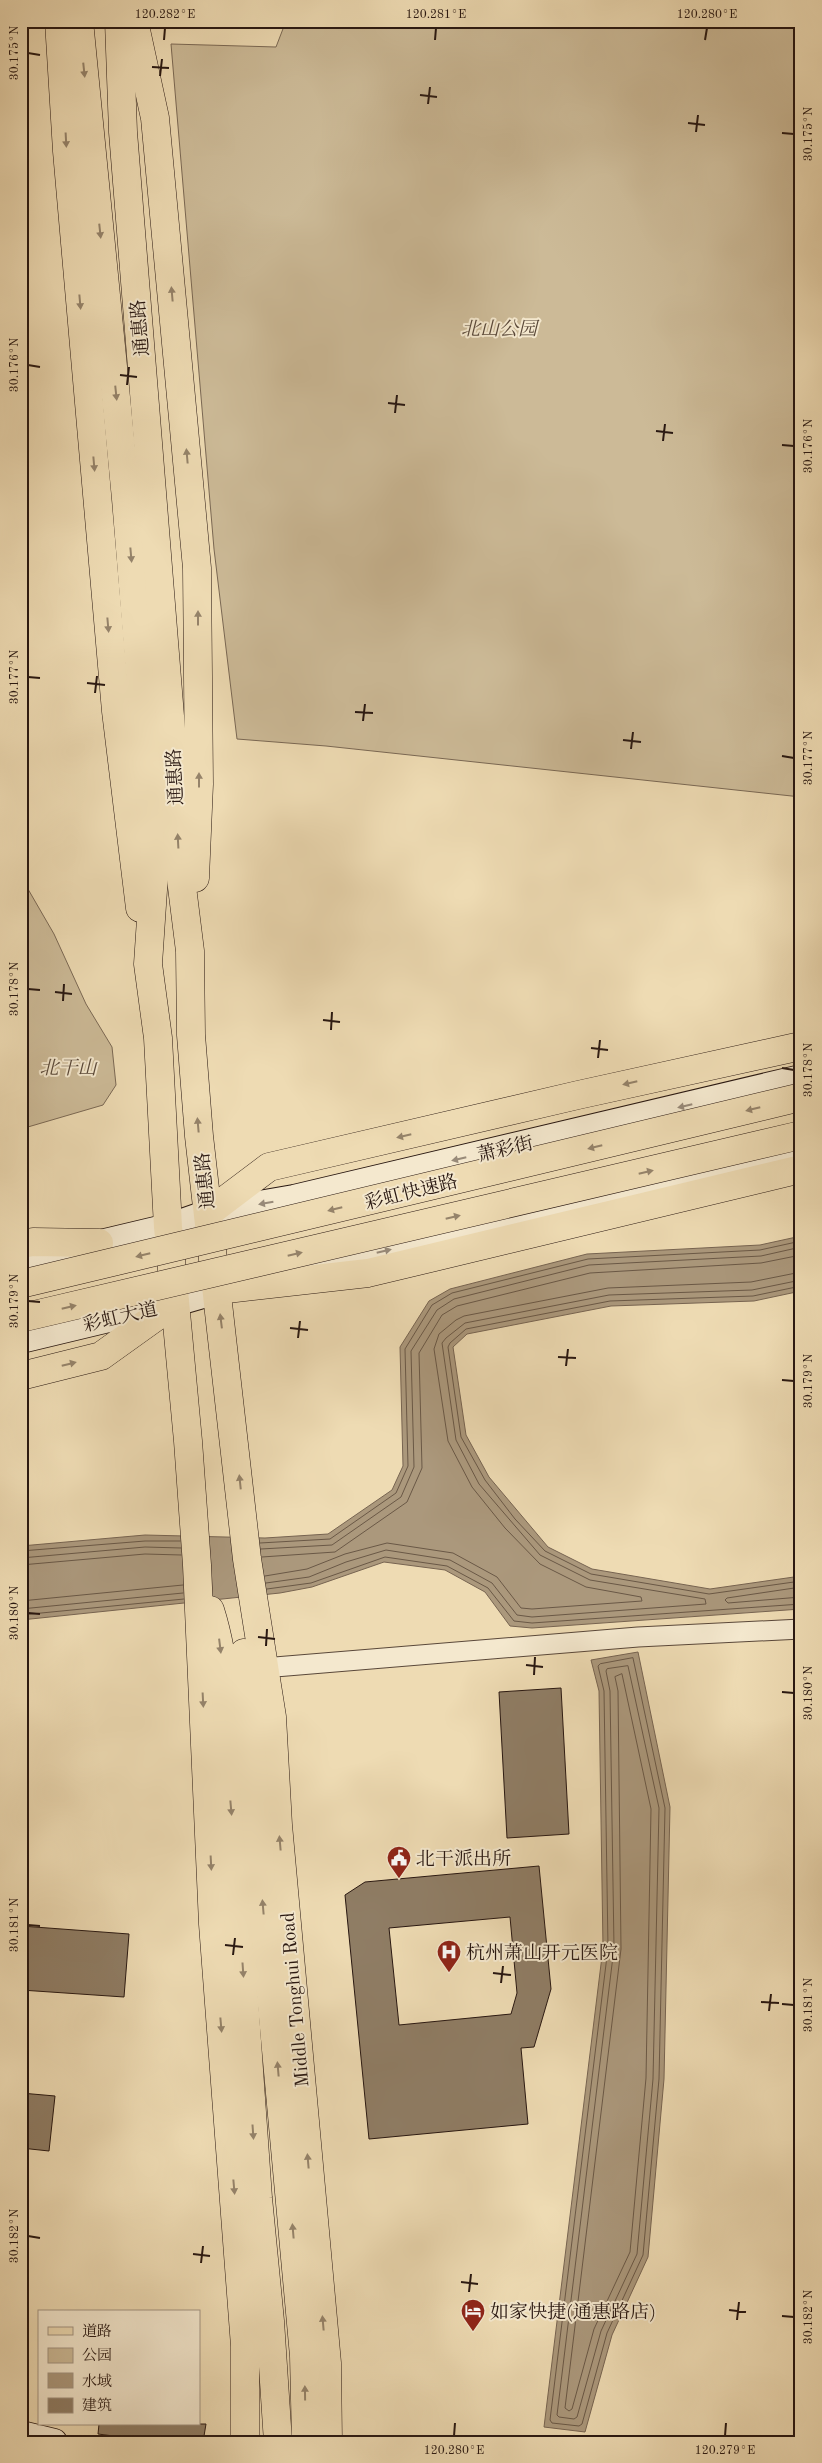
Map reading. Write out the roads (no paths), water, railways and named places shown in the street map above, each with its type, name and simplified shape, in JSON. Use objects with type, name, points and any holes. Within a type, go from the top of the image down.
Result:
[{"type":"main road","points":[[59,21],[67,150],[116,711],[148,964]]},
{"type":"main road","name":"通惠路","points":[[80,21],[126,499],[156,860],[148,964],[158,1038],[168,1227],[197,1565]]},
{"type":"main road","name":"通惠路","points":[[119,21],[123,132],[173,756],[179,863],[190,952],[191,1034],[208,1214],[244,1531]]},
{"type":"main road","points":[[134,21],[155,118],[197,568],[199,784],[190,952]]},
{"type":"main road","points":[[21,1262],[168,1227],[208,1214],[269,1167],[801,1046]]},
{"type":"main road","name":"萧彩街","points":[[208,1214],[294,1198],[801,1078]]},
{"type":"main road","name":"彩虹快速路","points":[[21,1284],[801,1097]]},
{"type":"main road","name":"彩虹快速路","points":[[21,1318],[801,1135]]},
{"type":"main road","points":[[218,1290],[801,1155]]},
{"type":"main road","points":[[218,1290],[368,1273],[801,1169]]},
{"type":"main road","points":[[21,1244],[33,1242],[99,1244]]},
{"type":"main road","name":"彩虹大道","points":[[21,1340],[175,1303],[218,1290]]},
{"type":"main road","points":[[21,1376],[101,1356],[175,1303]]},
{"type":"main road","name":"Middle Tonghui Road","points":[[244,1531],[256,1625],[272,1717],[278,1826],[327,2363],[328,2442]]},
{"type":"main road","name":"Middle Tonghui Road","points":[[247,1559],[243,1629],[263,1907],[304,2356],[306,2442]]},
{"type":"main road","points":[[197,1565],[214,1924],[245,2346],[245,2442]]},
{"type":"main road","points":[[197,1565],[219,1639],[225,1702],[258,2198],[270,2321],[278,2442]]},
{"type":"main road","points":[[21,2434],[54,2442]]},
{"type":"street","points":[[263,1668],[638,1637],[801,1629]]},
{"type":"water","points":[[801,1236],[801,1291],[754,1301],[611,1306],[467,1334],[453,1347],[466,1435],[489,1477],[548,1547],[592,1569],[710,1589],[801,1576],[801,1609],[532,1628],[510,1626],[485,1592],[445,1570],[384,1562],[312,1587],[280,1593],[21,1620],[21,1546],[145,1535],[265,1538],[328,1534],[392,1490],[403,1466],[400,1347],[429,1301],[450,1289],[587,1254],[760,1245]]},
{"type":"water","points":[[638,1652],[670,1807],[664,2079],[648,2257],[612,2335],[585,2432],[544,2427],[603,1948],[599,1691],[591,1660]]},
{"type":"place","name":"北干派出所","points":[[399,1879]]},
{"type":"place","name":"杭州萧山开元医院","points":[[449,1973]]},
{"type":"place","name":"如家快捷(通惠路店)","points":[[473,2332]]},
{"type":"park label","name":"北山公园","points":[[499,328]]},
{"type":"park label","name":"北干山","points":[[68,1067]]}]
